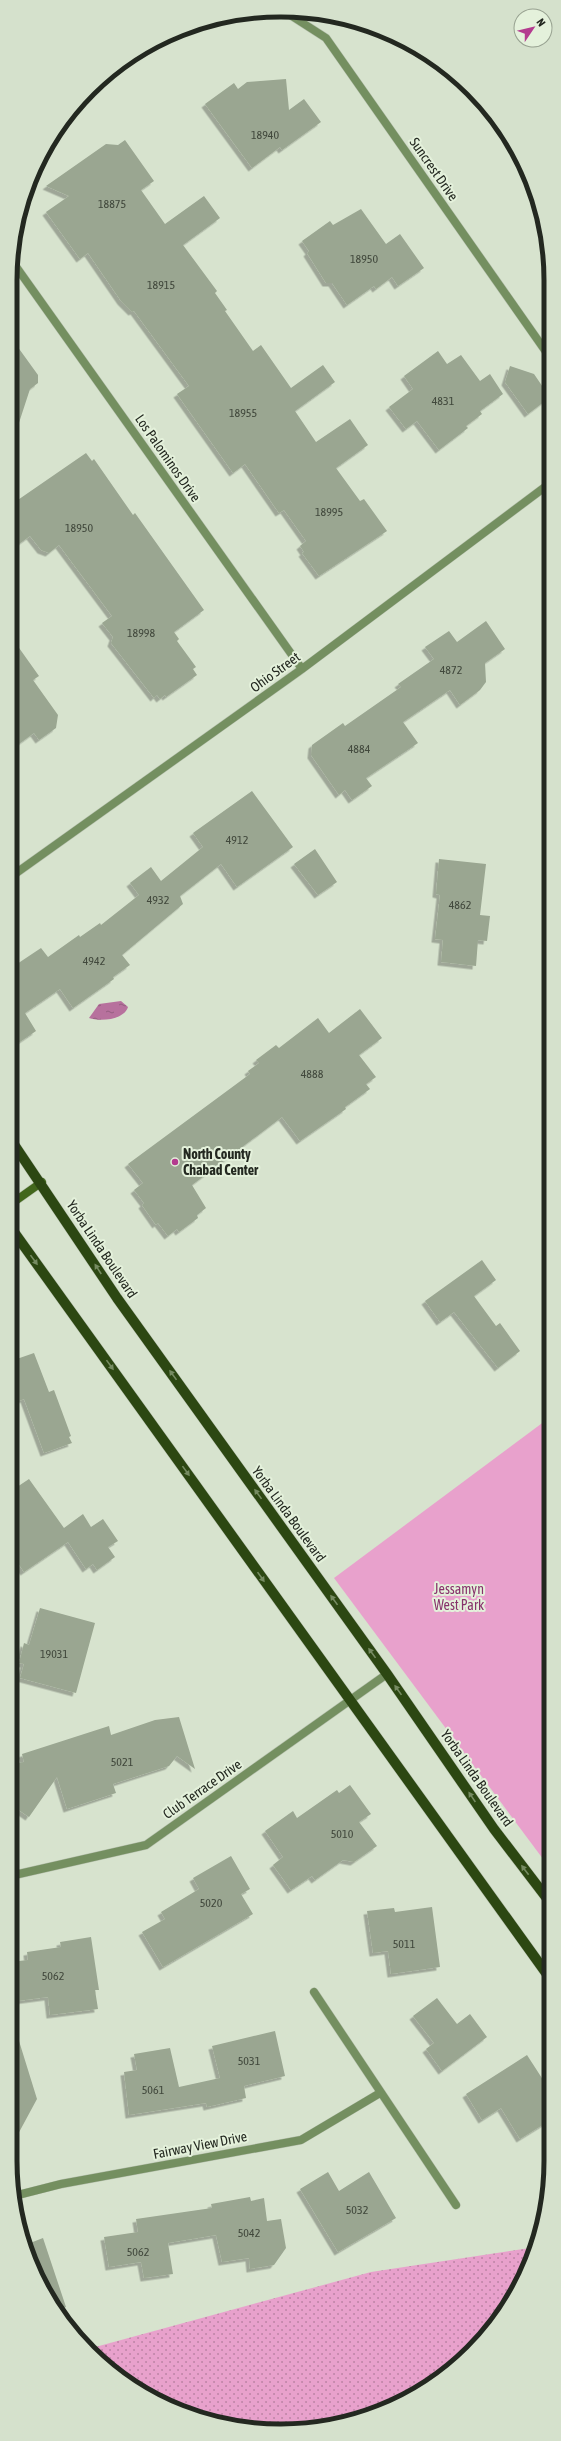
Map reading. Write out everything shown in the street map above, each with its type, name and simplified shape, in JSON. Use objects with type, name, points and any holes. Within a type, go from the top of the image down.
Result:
[{"type":"main road","name":"Yorba Linda Boulevard","points":[[17,1148],[42,1182],[117,1298],[387,1674],[494,1829],[544,1894]]},
{"type":"main road","points":[[17,1236],[349,1701],[544,1970]]},
{"type":"street","name":"Suncrest Drive","points":[[295,18],[326,38],[544,349]]},
{"type":"street","name":"Los Palominos Drive","points":[[18,269],[302,669]]},
{"type":"street","name":"Ohio Street","points":[[17,872],[302,669],[544,488]]},
{"type":"street","points":[[17,1200],[42,1182]]},
{"type":"street","name":"Club Terrace Drive","points":[[17,1874],[146,1845],[387,1674]]},
{"type":"street","points":[[314,1992],[456,2205]]},
{"type":"street","name":"Fairway View Drive","points":[[19,2195],[62,2184],[301,2140],[380,2093]]},
{"type":"green space","name":"Jessamyn West Park","points":[[544,1422],[544,1860],[334,1578]]},
{"type":"green space","points":[[529,2248],[517,2277],[500,2307],[479,2334],[454,2359],[427,2380],[397,2397],[365,2410],[332,2419],[315,2422],[280,2424],[246,2422],[212,2415],[180,2404],[149,2389],[120,2370],[94,2347],[371,2272]]},
{"type":"water","points":[[121,1001],[128,1007],[122,1015],[105,1020],[89,1018],[99,1004]]},
{"type":"building","points":[[286,79],[289,110],[304,99],[321,122],[282,150],[280,147],[252,168],[205,104],[234,83],[238,89],[247,82]]},
{"type":"building","points":[[125,140],[154,181],[141,190],[165,224],[204,196],[220,218],[183,245],[217,291],[215,293],[227,310],[225,311],[253,351],[261,345],[291,388],[323,365],[335,382],[295,411],[316,442],[350,419],[368,445],[336,468],[360,501],[364,499],[387,531],[319,576],[302,553],[304,552],[300,546],[306,541],[284,510],[279,513],[245,464],[233,473],[177,394],[189,386],[134,311],[132,312],[121,301],[88,253],[80,259],[46,212],[69,196],[46,186],[106,144],[118,145]]},
{"type":"building","points":[[361,209],[386,244],[400,234],[424,268],[398,286],[392,277],[376,289],[374,286],[347,305],[332,283],[326,283],[307,253],[309,251],[302,241],[330,221],[333,225]]},
{"type":"building","points":[[17,346],[38,375],[38,383],[30,389],[17,429]]},
{"type":"building","points":[[438,351],[447,364],[461,355],[480,381],[490,374],[503,394],[480,411],[482,414],[466,426],[468,428],[439,450],[417,421],[406,429],[389,407],[413,389],[404,376]]},
{"type":"building","points":[[510,366],[534,374],[544,389],[544,402],[528,414],[505,382]]},
{"type":"building","points":[[86,453],[92,461],[94,459],[133,515],[135,513],[204,610],[174,632],[179,639],[177,641],[196,667],[193,669],[197,675],[166,697],[165,695],[160,699],[157,695],[154,698],[111,643],[113,637],[102,623],[112,616],[59,545],[49,553],[41,550],[30,536],[17,545],[17,501]]},
{"type":"building","points":[[486,621],[505,649],[485,663],[486,682],[480,690],[460,705],[450,690],[403,722],[418,743],[366,778],[372,786],[352,800],[345,790],[339,795],[311,755],[312,745],[343,723],[345,726],[401,687],[398,684],[434,659],[425,647],[449,631],[457,642]]},
{"type":"building","points":[[17,645],[39,676],[33,680],[58,715],[56,728],[39,740],[34,733],[17,745]]},
{"type":"building","points":[[252,791],[293,847],[237,887],[221,864],[180,896],[183,904],[122,955],[130,965],[113,977],[114,979],[73,1008],[60,989],[25,1013],[36,1031],[17,1044],[17,964],[41,948],[48,957],[79,935],[80,937],[100,923],[101,925],[139,895],[130,883],[151,867],[161,881],[203,847],[193,833]]},
{"type":"building","points":[[315,849],[337,882],[318,895],[294,864]]},
{"type":"building","points":[[439,859],[486,864],[480,915],[490,916],[487,941],[478,940],[476,966],[441,962],[443,940],[435,939],[440,895],[436,894]]},
{"type":"building","points":[[360,1009],[382,1038],[359,1055],[376,1077],[366,1084],[370,1089],[345,1107],[346,1109],[300,1141],[282,1117],[192,1185],[206,1208],[197,1215],[198,1218],[179,1232],[177,1229],[168,1236],[158,1223],[156,1225],[142,1205],[144,1203],[134,1190],[143,1183],[128,1164],[250,1074],[248,1071],[259,1063],[256,1060],[276,1045],[279,1048],[318,1018],[329,1033]]},
{"type":"building","points":[[482,1260],[496,1280],[474,1296],[496,1326],[500,1323],[520,1351],[498,1368],[454,1312],[440,1322],[425,1301]]},
{"type":"building","points":[[34,1353],[49,1392],[54,1390],[71,1436],[69,1437],[72,1443],[44,1453],[24,1399],[17,1402],[17,1359]]},
{"type":"building","points":[[29,1479],[64,1528],[83,1514],[91,1527],[103,1519],[118,1541],[108,1547],[115,1557],[97,1570],[93,1564],[86,1569],[68,1542],[24,1572],[17,1562],[17,1487]]},
{"type":"building","points":[[40,1608],[95,1623],[76,1693],[20,1678],[24,1664],[19,1663],[24,1643],[29,1645]]},
{"type":"building","points":[[179,1717],[195,1769],[177,1756],[169,1766],[113,1784],[116,1793],[67,1809],[57,1777],[29,1817],[17,1809],[17,1763],[24,1762],[22,1754],[109,1726],[111,1735],[155,1720]]},
{"type":"building","points":[[350,1785],[371,1814],[359,1822],[377,1846],[354,1862],[343,1860],[315,1880],[312,1876],[291,1890],[273,1865],[283,1857],[265,1831],[293,1811],[297,1818],[337,1790],[339,1793]]},
{"type":"building","points":[[231,1856],[250,1889],[241,1894],[253,1914],[163,1967],[142,1932],[165,1919],[161,1912],[199,1889],[193,1878]]},
{"type":"building","points":[[432,1907],[440,1967],[391,1974],[388,1951],[373,1953],[367,1911],[394,1908],[395,1912]]},
{"type":"building","points":[[91,1937],[99,1990],[95,1990],[98,2009],[50,2015],[48,1997],[17,2001],[17,1961],[28,1960],[27,1952],[61,1947],[60,1942]]},
{"type":"building","points":[[437,1998],[457,2024],[470,2014],[487,2037],[442,2071],[426,2049],[434,2043],[413,2016]]},
{"type":"building","points":[[275,2031],[285,2076],[244,2086],[246,2098],[207,2107],[206,2103],[129,2115],[124,2072],[137,2070],[134,2054],[170,2048],[179,2087],[220,2078],[212,2046]]},
{"type":"building","points":[[17,2034],[37,2099],[17,2136]]},
{"type":"building","points":[[527,2055],[544,2081],[544,2124],[520,2139],[501,2108],[482,2120],[466,2094]]},
{"type":"building","points":[[328,2172],[339,2191],[369,2172],[396,2218],[338,2252],[300,2189]]},
{"type":"building","points":[[250,2197],[251,2201],[264,2198],[267,2221],[281,2219],[286,2248],[274,2265],[250,2269],[249,2258],[222,2262],[216,2235],[168,2243],[173,2274],[144,2278],[141,2262],[109,2267],[104,2237],[138,2232],[136,2219],[212,2208],[211,2204]]},
{"type":"building","points":[[43,2238],[66,2307],[62,2309],[52,2292],[44,2277],[30,2243]]},
{"type":"place","name":"North County Chabad Center","points":[[175,1162]]}]
